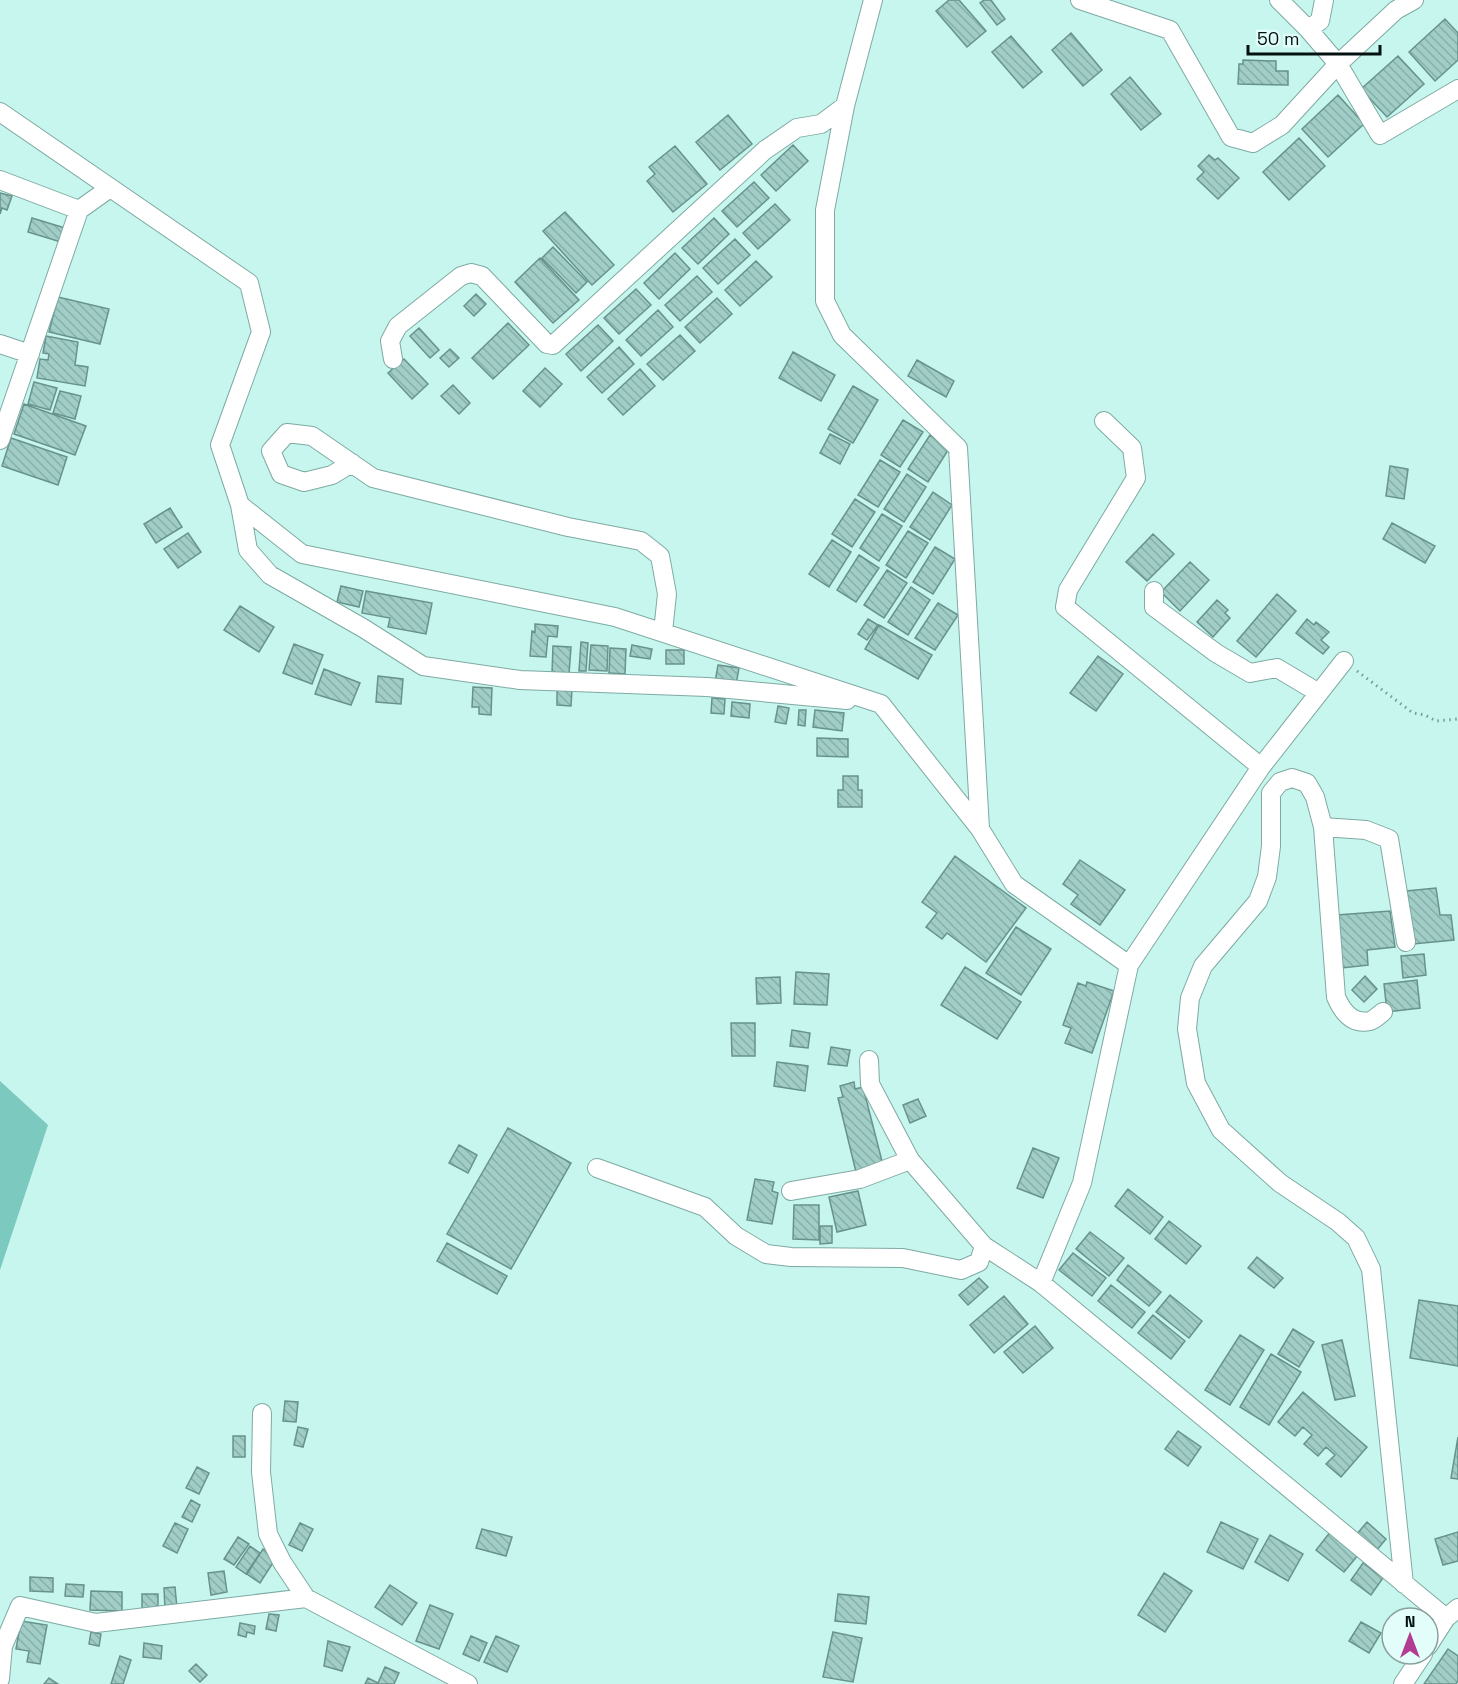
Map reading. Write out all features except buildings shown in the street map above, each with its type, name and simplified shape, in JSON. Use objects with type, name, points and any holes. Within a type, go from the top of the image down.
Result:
[{"type":"street","points":[[873,0],[845,106],[825,210],[825,301],[842,335],[958,447],[980,829]]},
{"type":"street","points":[[1080,0],[1170,30],[1231,137],[1253,143],[1282,125],[1390,5],[1414,0]]},
{"type":"street","points":[[1279,0],[1338,64],[1380,135],[1458,89]]},
{"type":"street","points":[[1308,29],[1320,21],[1324,0]]},
{"type":"street","points":[[393,359],[390,341],[398,326],[460,276],[471,273],[482,276],[547,344],[553,345],[765,150],[797,128],[821,124],[845,106]]},
{"type":"street","points":[[0,112],[249,283],[261,332],[220,445],[240,506],[248,550],[270,575],[363,628],[423,666],[520,680],[707,687],[881,704]]},
{"type":"street","points":[[0,180],[79,210]]},
{"type":"street","points":[[0,440],[79,210],[110,188]]},
{"type":"street","points":[[0,344],[30,354]]},
{"type":"street","points":[[1104,421],[1132,448],[1136,478],[1068,590],[1065,607],[1261,766]]},
{"type":"street","points":[[351,463],[374,478],[568,526],[641,541],[660,556],[667,594],[663,632]]},
{"type":"street","points":[[240,506],[302,554],[615,617],[881,704],[980,829],[1014,884],[1129,965]]},
{"type":"street","points":[[1154,591],[1154,607],[1215,653],[1250,673],[1277,668],[1319,693]]},
{"type":"street","points":[[1041,1283],[1082,1183],[1129,965],[1261,766],[1344,661]]},
{"type":"street","points":[[1383,1012],[1370,1020],[1352,1019],[1341,1010],[1336,997],[1323,827],[1315,797],[1307,783],[1292,778],[1280,782],[1272,793],[1271,846],[1267,877],[1258,901],[1203,966],[1190,998],[1187,1029],[1196,1083],[1221,1130],[1280,1183],[1338,1222],[1356,1238],[1371,1269],[1404,1584]]},
{"type":"street","points":[[1323,827],[1366,830],[1389,839],[1406,942]]},
{"type":"street","points":[[869,1060],[870,1084],[910,1160],[984,1246],[1041,1283],[1404,1584],[1452,1613],[1440,1630]]},
{"type":"street","points":[[791,1191],[860,1179],[910,1160]]},
{"type":"street","points":[[597,1168],[705,1207],[736,1236],[766,1254],[790,1257],[903,1258],[961,1270],[979,1262],[984,1246]]},
{"type":"street","points":[[262,1413],[261,1472],[268,1534],[282,1562],[306,1599],[468,1684]]},
{"type":"street","points":[[0,1679],[1,1647],[20,1606],[96,1623],[306,1599]]},
{"type":"street","points":[[1403,1684],[1415,1666]]},
{"type":"path","points":[[1344,661],[1413,713],[1425,715],[1436,721],[1458,719]]},
{"type":"water","points":[[0,1081],[48,1125],[0,1270]]}]
